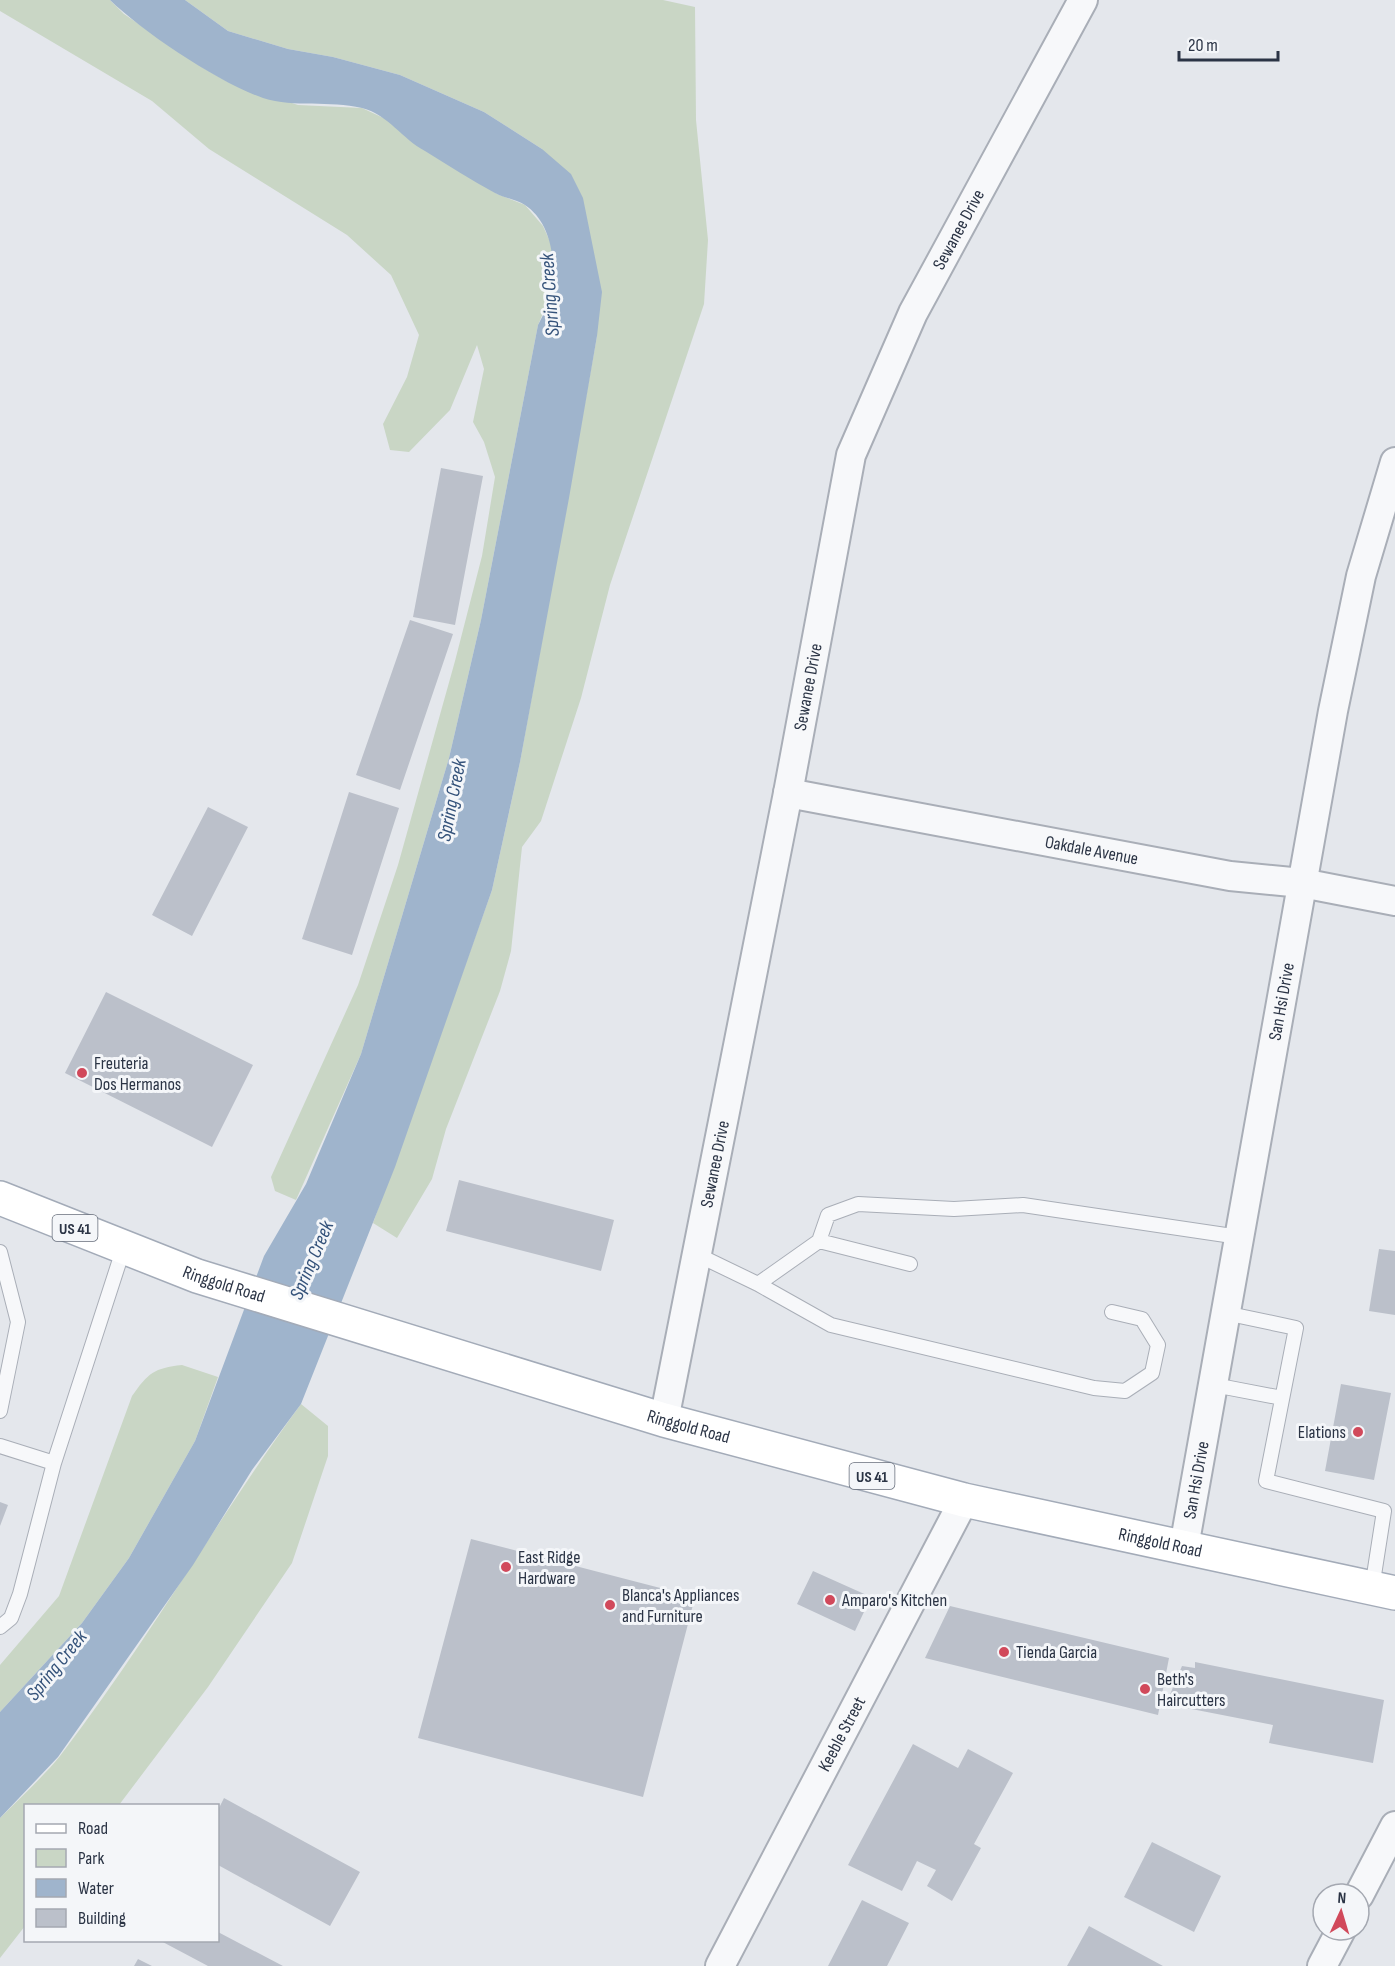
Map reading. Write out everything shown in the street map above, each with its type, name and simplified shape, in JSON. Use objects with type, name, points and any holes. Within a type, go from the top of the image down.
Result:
[{"type":"main road","name":"Ringgold Road","points":[[0,1198],[197,1276],[664,1420],[964,1500],[1383,1590]]},
{"type":"street","name":"Sewanee Drive","points":[[664,1420],[788,793],[851,455],[913,313],[1083,0]]},
{"type":"street","name":"San Hsi Drive","points":[[1184,1547],[1333,711],[1361,576],[1395,462]]},
{"type":"street","name":"Oakdale Avenue","points":[[788,793],[1230,876],[1302,883],[1395,901]]},
{"type":"street","name":"Keeble Street","points":[[720,1966],[964,1500]]},
{"type":"street","points":[[1366,1882],[1395,1826]]},
{"type":"street","points":[[1322,1966],[1335,1942]]},
{"type":"lane","points":[[758,1284],[819,1240],[828,1215],[858,1204],[954,1209],[1023,1205],[1239,1237]]},
{"type":"lane","points":[[819,1240],[910,1264]]},
{"type":"lane","points":[[0,1627],[11,1618],[20,1594],[54,1463],[124,1247]]},
{"type":"lane","points":[[0,1252],[18,1322],[0,1410]]},
{"type":"lane","points":[[698,1255],[758,1284],[831,1324],[1094,1388],[1125,1391],[1152,1373],[1158,1345],[1142,1319],[1112,1311]]},
{"type":"lane","points":[[1225,1313],[1296,1328],[1266,1481],[1384,1511],[1383,1590]]},
{"type":"lane","points":[[1214,1385],[1281,1398]]},
{"type":"lane","points":[[0,1446],[54,1463]]},
{"type":"green space","points":[[0,0],[110,0],[124,14],[205,69],[230,83],[298,105],[362,108],[390,121],[497,194],[525,205],[543,226],[552,246],[552,292],[538,325],[481,620],[449,758],[361,1054],[296,1200],[275,1191],[271,1177],[358,985],[398,865],[482,556],[495,477],[484,442],[473,422],[484,369],[477,345],[450,410],[409,452],[390,450],[383,424],[407,377],[419,335],[391,275],[347,235],[209,149],[152,101],[0,11]]},
{"type":"green space","points":[[185,0],[663,0],[695,7],[696,120],[708,240],[704,304],[610,585],[581,698],[541,821],[522,847],[511,951],[500,991],[446,1129],[432,1179],[397,1238],[373,1223],[492,890],[520,762],[597,336],[542,149],[484,112],[400,75],[333,57],[288,49],[228,31]]},
{"type":"green space","points":[[182,1365],[218,1377],[195,1441],[129,1558],[82,1623],[0,1712],[0,1665],[59,1596],[132,1396],[152,1373]]},
{"type":"green space","points":[[301,1404],[328,1426],[328,1456],[292,1563],[208,1687],[120,1804],[24,1804],[24,1927],[0,1958],[0,1818],[53,1764],[92,1713]]},
{"type":"water","name":"Spring Creek","points":[[110,0],[185,0],[228,31],[288,49],[333,57],[400,75],[484,112],[542,149],[571,174],[583,198],[602,292],[597,336],[569,498],[520,762],[492,890],[395,1167],[301,1404],[252,1470],[193,1565],[58,1757],[0,1818],[0,1712],[82,1623],[129,1558],[195,1441],[264,1256],[306,1184],[361,1054],[449,758],[481,620],[538,325],[550,300],[553,280],[552,256],[546,233],[541,222],[525,205],[495,193],[417,146],[372,111],[337,104],[275,101],[245,91],[204,69],[161,41]]},
{"type":"building","points":[[441,468],[483,476],[455,625],[413,617]]},
{"type":"building","points":[[410,620],[453,634],[400,790],[356,775]]},
{"type":"building","points":[[349,792],[399,808],[352,955],[302,939]]},
{"type":"building","points":[[208,807],[248,827],[192,936],[152,915]]},
{"type":"building","points":[[106,992],[253,1065],[212,1147],[65,1073]]},
{"type":"building","points":[[459,1180],[614,1220],[601,1271],[446,1231]]},
{"type":"building","points":[[1379,1249],[1395,1251],[1395,1315],[1369,1311]]},
{"type":"building","name":"Elations","points":[[1341,1384],[1391,1393],[1374,1480],[1325,1471]]},
{"type":"building","points":[[0,1502],[8,1505],[0,1526]]},
{"type":"building","points":[[471,1539],[695,1597],[643,1797],[418,1738]]},
{"type":"building","points":[[813,1571],[871,1597],[855,1631],[797,1604]]},
{"type":"building","points":[[950,1606],[1169,1658],[1158,1715],[925,1658]]},
{"type":"building","points":[[1195,1662],[1384,1700],[1373,1763],[1269,1743],[1273,1725],[1166,1704],[1182,1666],[1195,1668]]},
{"type":"building","points":[[913,1744],[958,1768],[968,1749],[1013,1773],[974,1844],[981,1848],[952,1901],[927,1886],[936,1870],[917,1861],[902,1891],[848,1865]]},
{"type":"building","points":[[224,1798],[360,1872],[330,1926],[219,1866],[219,1808]]},
{"type":"building","points":[[1152,1842],[1221,1876],[1194,1932],[1124,1897]]},
{"type":"building","points":[[862,1900],[909,1923],[887,1966],[828,1966]]},
{"type":"building","points":[[1089,1926],[1163,1966],[1067,1966]]},
{"type":"building","points":[[219,1933],[283,1966],[208,1966],[163,1942],[219,1942]]},
{"type":"building","points":[[138,1959],[152,1966],[134,1966]]},
{"type":"place","name":"Freuteria Dos Hermanos","points":[[82,1073]]},
{"type":"place","name":"Elations","points":[[1358,1432]]},
{"type":"place","name":"East Ridge Hardware","points":[[506,1567]]},
{"type":"place","name":"Amparo's Kitchen","points":[[830,1600]]},
{"type":"place","name":"Blanca's Appliances and Furniture","points":[[610,1605]]},
{"type":"place","name":"Tienda Garcia","points":[[1004,1652]]},
{"type":"place","name":"Beth's Haircutters","points":[[1145,1689]]}]
